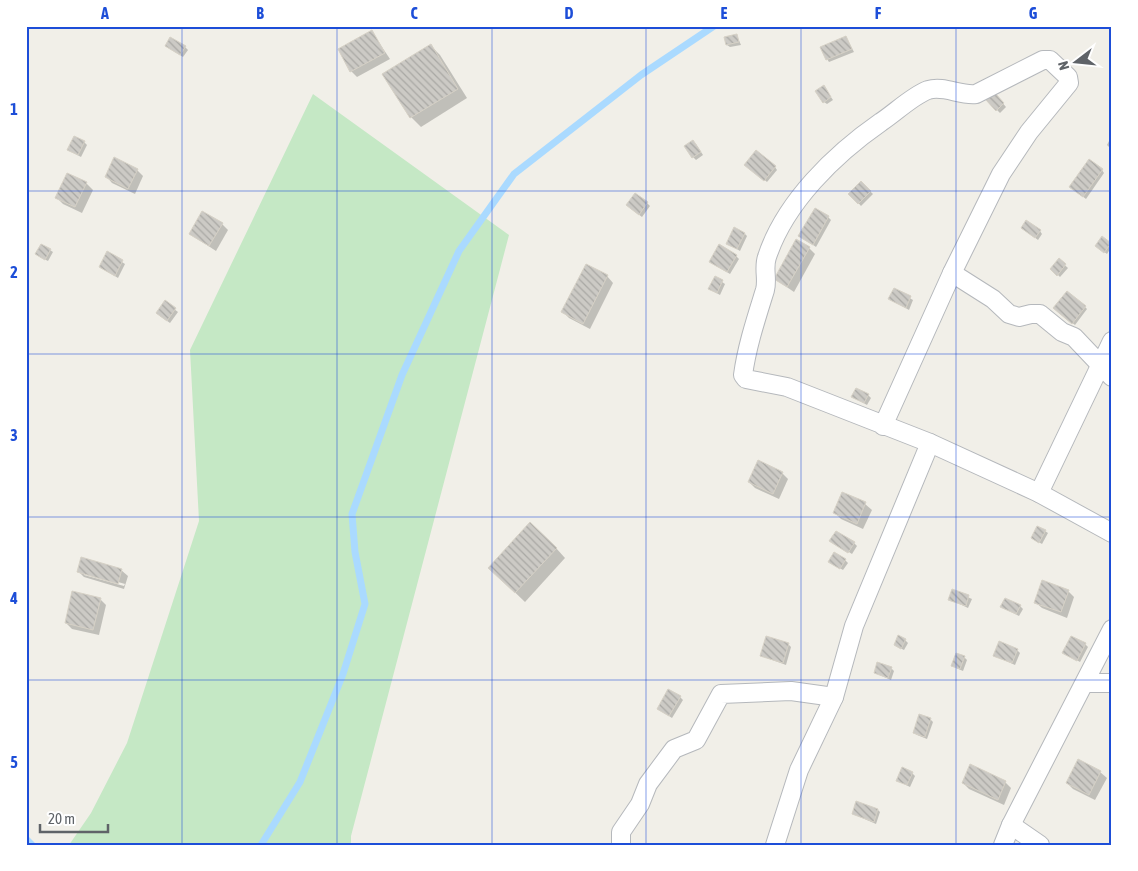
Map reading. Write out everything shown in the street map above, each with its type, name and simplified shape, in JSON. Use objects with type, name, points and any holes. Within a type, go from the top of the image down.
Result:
[{"type":"street","points":[[883,426],[952,273],[1001,174],[1029,132],[1069,83],[1068,77],[1050,60],[1043,60],[976,94],[966,95],[941,89],[927,91],[860,137],[808,189],[777,232],[766,258],[767,282],[752,331],[743,377],[787,388],[883,426],[930,443],[1039,493],[1112,533]]},
{"type":"street","points":[[952,273],[994,300],[1009,314],[1019,317],[1040,314],[1062,332],[1074,337],[1112,377]]},
{"type":"street","points":[[1039,493],[1099,364],[1112,341]]},
{"type":"street","points":[[775,845],[799,770],[834,697],[854,626],[930,443]]},
{"type":"street","points":[[1003,845],[1011,825],[1086,683],[1112,629]]},
{"type":"street","points":[[1086,683],[1112,682]]},
{"type":"street","points":[[621,845],[621,832],[640,804],[648,784],[674,749],[696,740],[721,694],[791,691],[834,697]]},
{"type":"street","points":[[1011,825],[1040,845]]},
{"type":"green space","points":[[313,94],[509,235],[351,836],[351,845],[69,845],[91,813],[127,743],[199,521],[190,350]]},
{"type":"building","points":[[372,30],[385,53],[350,72],[338,49]]},
{"type":"building","points":[[737,34],[739,42],[726,45],[724,37]]},
{"type":"building","points":[[846,36],[852,49],[826,60],[820,47]]},
{"type":"building","points":[[170,37],[186,46],[180,55],[165,46]]},
{"type":"building","points":[[431,44],[458,89],[410,118],[382,74]]},
{"type":"building","points":[[824,85],[831,97],[823,103],[815,91]]},
{"type":"building","points":[[995,93],[1004,103],[996,111],[986,100]]},
{"type":"building","points":[[74,136],[85,141],[78,155],[67,150]]},
{"type":"building","points":[[693,140],[701,152],[692,158],[684,146]]},
{"type":"building","points":[[756,150],[776,166],[764,181],[744,165]]},
{"type":"building","points":[[114,157],[138,169],[128,189],[105,177]]},
{"type":"building","points":[[1089,159],[1103,169],[1083,197],[1069,187]]},
{"type":"building","points":[[67,173],[87,182],[75,207],[55,198]]},
{"type":"building","points":[[861,181],[871,191],[858,204],[848,194]]},
{"type":"building","points":[[635,193],[648,202],[639,215],[626,205]]},
{"type":"building","points":[[815,208],[829,216],[813,245],[798,236]]},
{"type":"building","points":[[202,211],[223,223],[209,246],[189,234]]},
{"type":"building","points":[[1026,220],[1041,230],[1035,238],[1021,228]]},
{"type":"building","points":[[734,227],[745,233],[737,249],[726,244]]},
{"type":"building","points":[[1102,236],[1111,243],[1104,253],[1095,246]]},
{"type":"building","points":[[796,239],[810,247],[787,287],[774,279]]},
{"type":"building","points":[[41,244],[51,249],[45,260],[35,254]]},
{"type":"building","points":[[719,244],[737,255],[727,272],[709,262]]},
{"type":"building","points":[[107,251],[123,260],[115,276],[99,267]]},
{"type":"building","points":[[1059,258],[1066,264],[1057,276],[1050,269]]},
{"type":"building","points":[[586,264],[608,275],[583,324],[561,312]]},
{"type":"building","points":[[715,276],[723,280],[717,293],[708,289]]},
{"type":"building","points":[[894,288],[911,296],[906,308],[888,299]]},
{"type":"building","points":[[1067,291],[1086,306],[1072,324],[1053,308]]},
{"type":"building","points":[[165,300],[176,308],[167,321],[156,313]]},
{"type":"building","points":[[856,388],[869,394],[864,403],[851,397]]},
{"type":"building","points":[[758,460],[783,472],[773,494],[748,482]]},
{"type":"building","points":[[842,492],[866,502],[857,524],[833,513]]},
{"type":"building","points":[[530,522],[557,548],[515,593],[488,568]]},
{"type":"building","points":[[1037,526],[1046,530],[1039,543],[1031,538]]},
{"type":"building","points":[[836,531],[855,542],[848,553],[829,541]]},
{"type":"building","points":[[834,552],[846,559],[840,569],[828,562]]},
{"type":"building","points":[[81,557],[122,569],[118,584],[77,572]]},
{"type":"building","points":[[1042,580],[1069,590],[1061,612],[1034,603]]},
{"type":"building","points":[[952,589],[969,595],[966,606],[948,600]]},
{"type":"building","points":[[72,591],[101,598],[93,630],[65,623]]},
{"type":"building","points":[[1005,598],[1021,605],[1016,614],[1000,607]]},
{"type":"building","points":[[898,635],[906,639],[901,649],[894,645]]},
{"type":"building","points":[[766,636],[789,643],[783,663],[760,656]]},
{"type":"building","points":[[1071,636],[1086,643],[1077,661],[1062,653]]},
{"type":"building","points":[[999,641],[1018,649],[1012,663],[993,656]]},
{"type":"building","points":[[956,653],[965,656],[960,669],[951,666]]},
{"type":"building","points":[[877,662],[892,667],[888,678],[874,673]]},
{"type":"building","points":[[668,689],[681,696],[669,716],[657,709]]},
{"type":"building","points":[[919,714],[931,718],[925,737],[913,733]]},
{"type":"building","points":[[1078,759],[1101,771],[1089,795],[1066,783]]},
{"type":"building","points":[[970,764],[1006,781],[998,800],[962,783]]},
{"type":"building","points":[[902,767],[913,772],[907,785],[896,781]]},
{"type":"building","points":[[856,801],[878,809],[874,822],[852,814]]},
{"type":"waterway","points":[[261,845],[300,782],[343,674],[365,604],[355,552],[352,514],[402,375],[459,251],[514,174],[641,75],[714,26]]},
{"type":"waterway","points":[[26,839],[32,845]]}]
